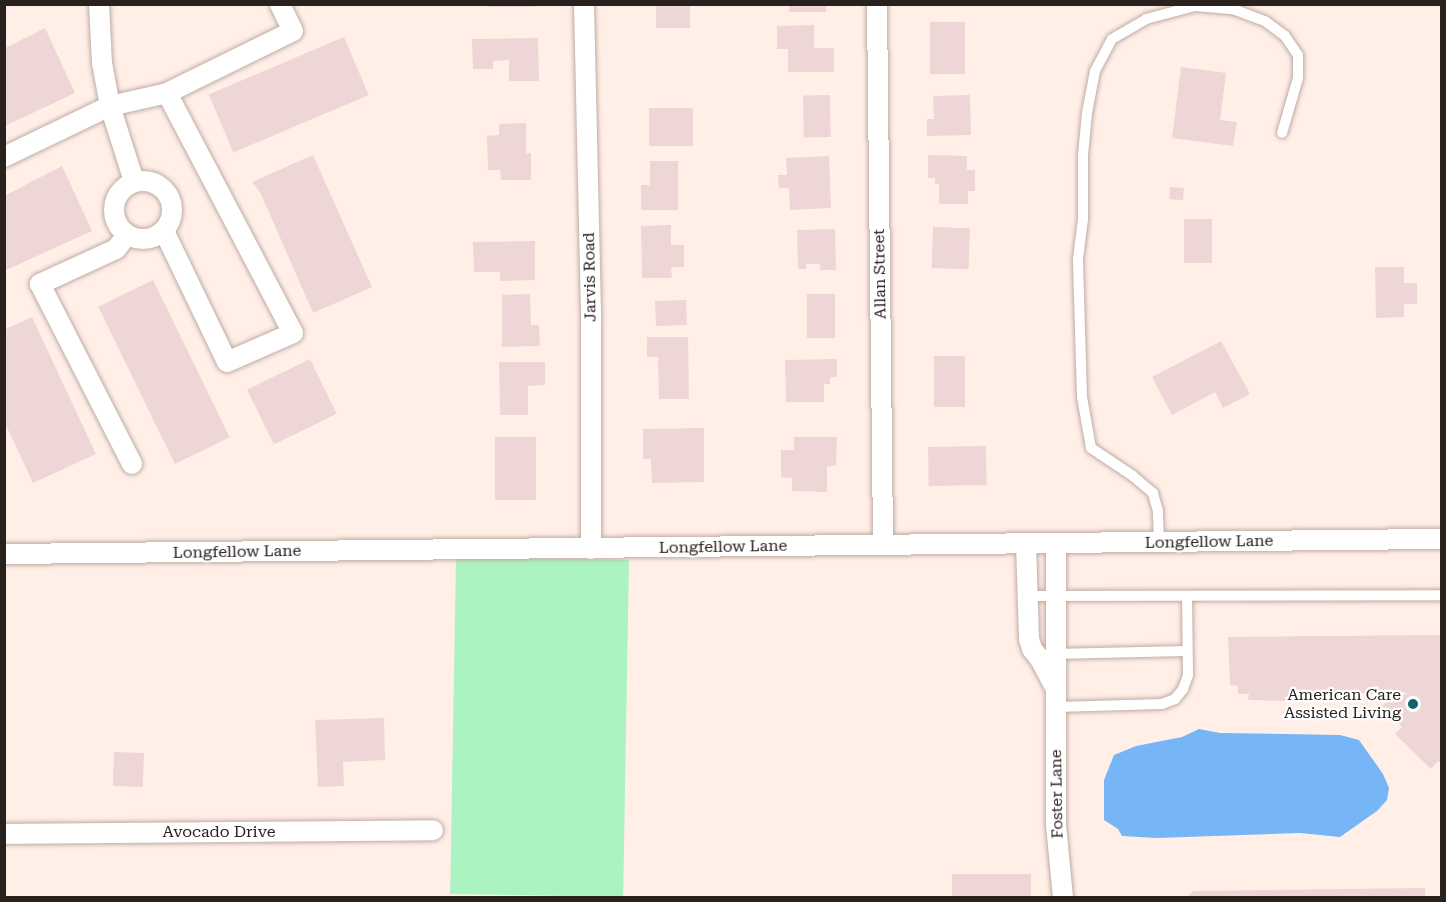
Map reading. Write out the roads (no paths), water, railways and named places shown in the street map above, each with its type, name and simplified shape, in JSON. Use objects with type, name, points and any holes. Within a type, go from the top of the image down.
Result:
[{"type":"street","points":[[99,4],[102,63],[110,106],[134,181]]},
{"type":"street","points":[[4,157],[110,106],[167,93],[293,31],[280,4]]},
{"type":"street","name":"Jarvis Road","points":[[584,4],[591,323],[591,549]]},
{"type":"street","name":"Allan Street","points":[[878,4],[883,544]]},
{"type":"street","points":[[164,231],[227,362],[293,333],[167,93]]},
{"type":"street","points":[[134,181],[154,182],[168,195],[172,214],[164,231],[147,239],[128,235],[115,221],[113,211],[118,193],[134,181]]},
{"type":"street","points":[[128,235],[116,249],[40,284],[132,464]]},
{"type":"street","name":"Longfellow Lane","points":[[4,555],[1442,539]]},
{"type":"street","name":"Foster Lane","points":[[1026,543],[1029,639],[1056,699]]},
{"type":"street","name":"Foster Lane","points":[[1056,544],[1056,825],[1063,897]]},
{"type":"street","name":"Avocado Drive","points":[[4,834],[434,830]]},
{"type":"lane","points":[[1159,543],[1158,511],[1153,493],[1134,476],[1091,448],[1082,397],[1078,259],[1083,219],[1083,155],[1087,113],[1095,71],[1112,39],[1146,19],[1195,6],[1233,9],[1265,21],[1285,36],[1298,55],[1298,78],[1282,133]]},
{"type":"lane","points":[[1027,596],[1442,595]]},
{"type":"lane","points":[[1056,699],[1162,704],[1175,699],[1183,689],[1188,675],[1187,597]]},
{"type":"lane","points":[[1036,654],[1187,651]]},
{"type":"water","points":[[1199,729],[1220,733],[1340,735],[1359,740],[1383,774],[1389,788],[1387,800],[1377,811],[1340,837],[1300,833],[1156,838],[1122,836],[1118,829],[1104,820],[1104,780],[1114,755],[1136,746],[1182,737]]},
{"type":"place","name":"American Care Assisted Living","points":[[1413,704]]}]
